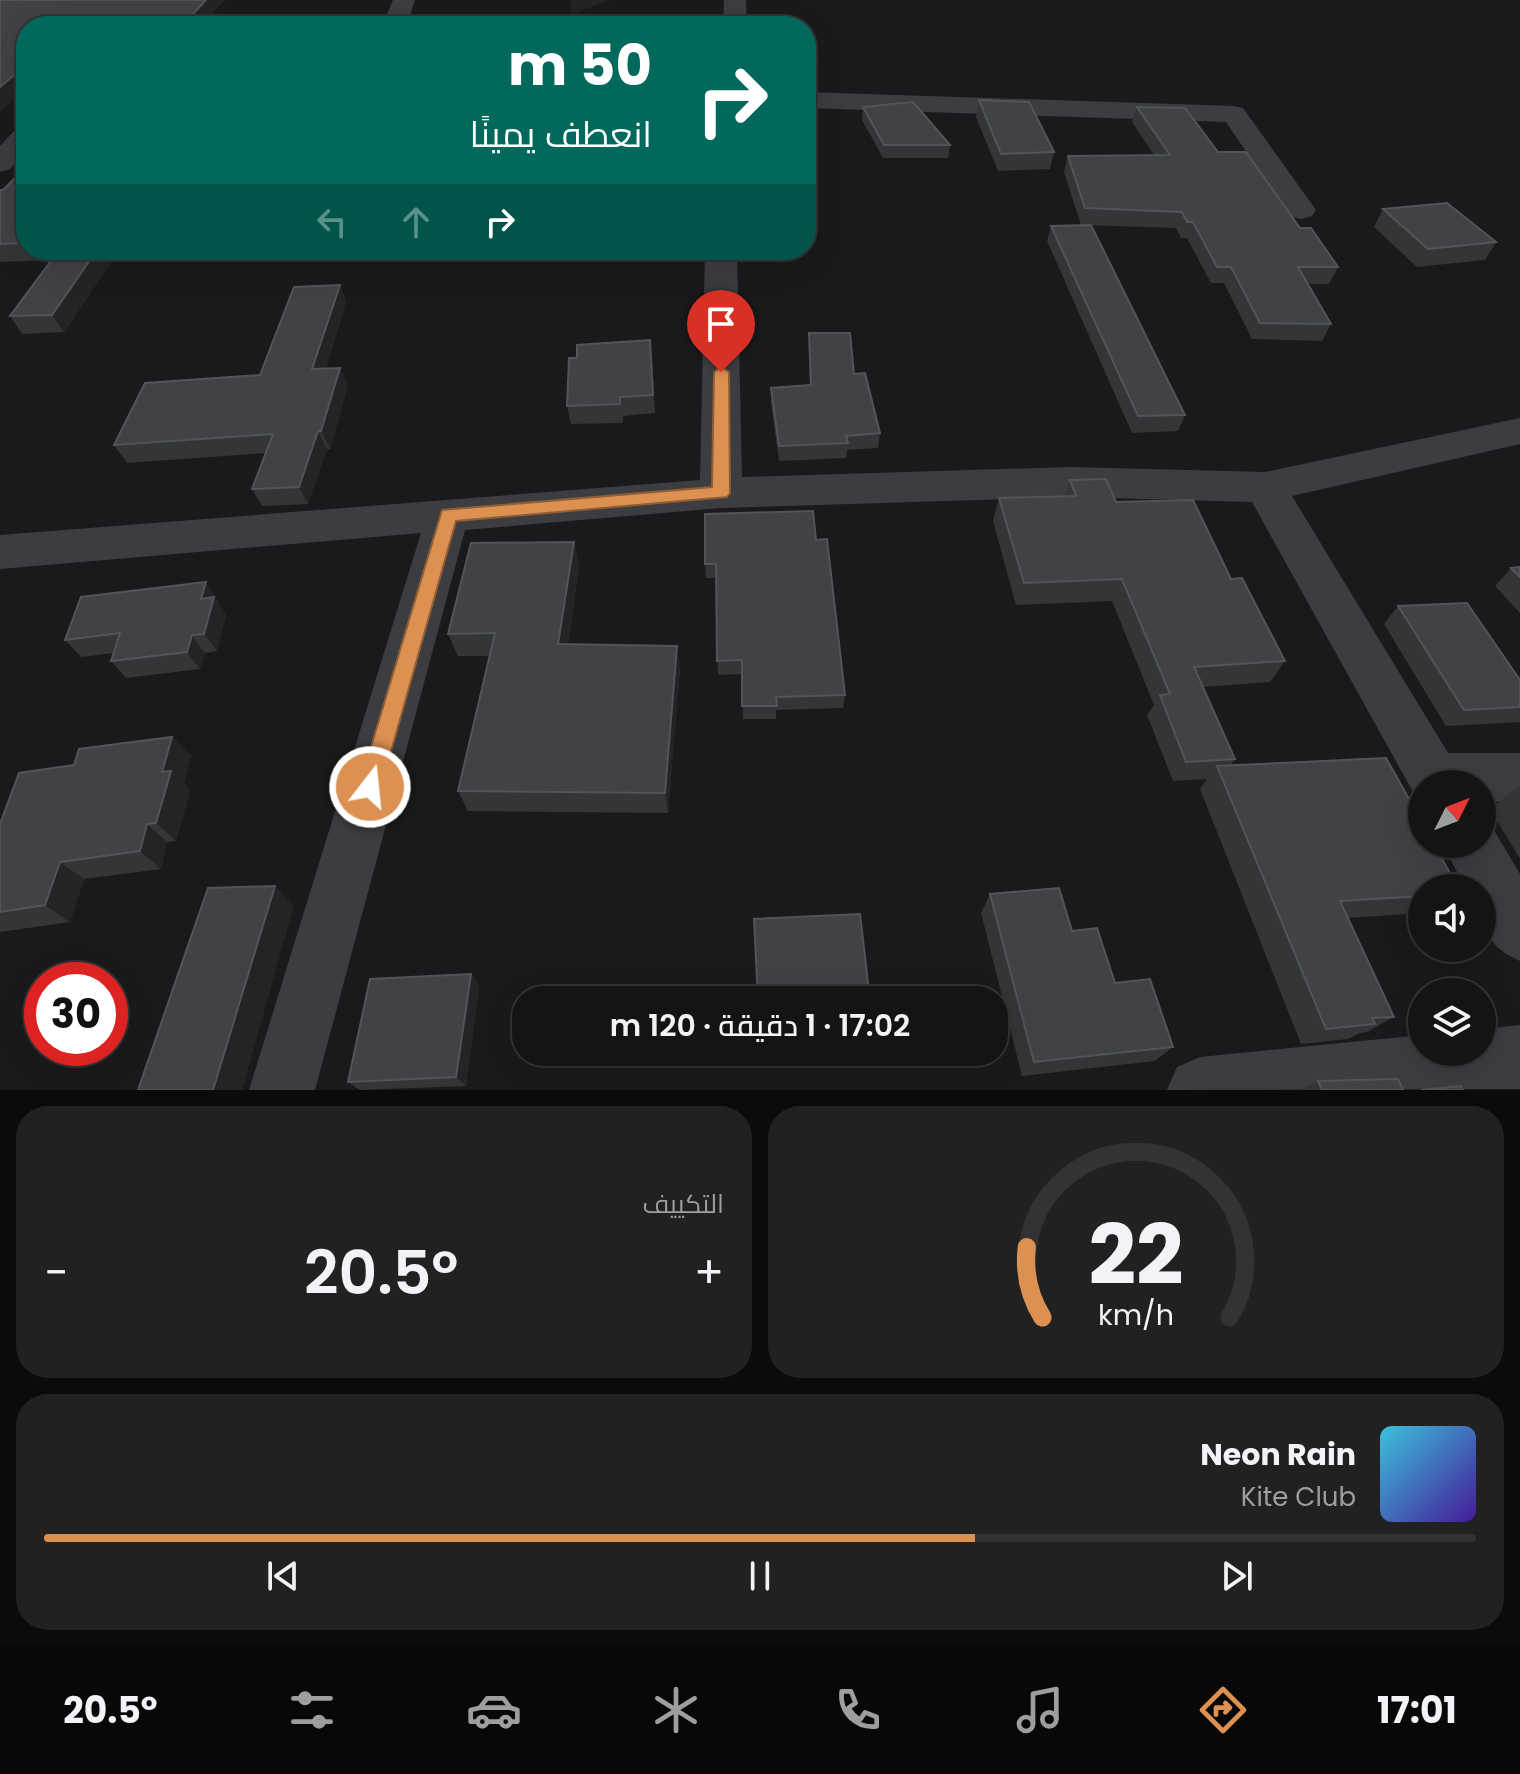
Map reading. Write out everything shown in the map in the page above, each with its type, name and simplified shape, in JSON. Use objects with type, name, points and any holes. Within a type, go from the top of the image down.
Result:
[{"type":"street","points":[[816,100],[1234,114],[1301,210]]},
{"type":"street","points":[[0,163],[16,146]]},
{"type":"street","points":[[721,260],[721,493]]},
{"type":"street","points":[[0,552],[721,493],[1071,482],[1265,487],[1520,431]]},
{"type":"street","points":[[1265,487],[1430,770]]},
{"type":"street","points":[[282,1090],[448,515]]},
{"type":"street","points":[[1496,778],[1520,777]]},
{"type":"street","points":[[1479,858],[1520,931]]},
{"type":"street","points":[[1200,1090],[1520,1057]]},
{"type":"building","points":[[0,0],[206,0],[192,15],[254,15],[16,16],[16,73],[0,87]]},
{"type":"building","points":[[979,100],[1029,102],[1054,152],[1001,154]]},
{"type":"building","points":[[913,102],[950,145],[884,145],[863,107]]},
{"type":"building","points":[[1137,107],[1185,108],[1218,152],[1246,152],[1300,228],[1311,228],[1338,267],[1298,267],[1331,324],[1260,323],[1231,267],[1217,267],[1193,222],[1187,222],[1182,212],[1085,208],[1068,156],[1170,155]]},
{"type":"building","points":[[16,177],[16,243],[0,244],[0,190]]},
{"type":"building","points":[[1447,203],[1496,242],[1428,249],[1383,209]]},
{"type":"building","points":[[1091,225],[1185,415],[1138,416],[1051,226]]},
{"type":"building","points":[[52,260],[90,260],[52,315],[10,316]]},
{"type":"building","points":[[340,285],[312,369],[340,368],[321,431],[318,431],[299,487],[252,489],[273,434],[114,445],[145,383],[260,375],[294,287]]},
{"type":"building","points":[[809,333],[850,333],[854,374],[865,373],[880,433],[846,436],[848,443],[779,446],[771,388],[811,385]]},
{"type":"building","points":[[650,340],[653,395],[620,397],[620,404],[567,406],[569,358],[577,358],[577,345]]},
{"type":"building","points":[[1106,479],[1116,502],[1193,500],[1231,579],[1242,578],[1285,661],[1194,667],[1235,759],[1186,762],[1160,695],[1170,694],[1122,579],[1024,583],[999,498],[1076,496],[1070,480]]},
{"type":"building","points":[[813,511],[816,540],[827,539],[845,695],[776,697],[777,706],[742,706],[742,660],[717,661],[716,564],[705,564],[705,514]]},
{"type":"building","points":[[574,542],[558,644],[677,646],[665,793],[458,791],[495,633],[448,634],[471,543]]},
{"type":"building","points":[[1520,567],[1520,577],[1511,568]]},
{"type":"building","points":[[206,582],[201,599],[214,597],[204,634],[192,635],[187,652],[111,661],[120,633],[65,640],[81,597]]},
{"type":"building","points":[[1467,603],[1520,680],[1520,707],[1464,710],[1398,606]]},
{"type":"building","points":[[172,737],[162,772],[171,771],[156,823],[147,824],[140,851],[60,862],[45,905],[0,912],[0,824],[19,773],[74,765],[79,749]]},
{"type":"building","points":[[1386,758],[1408,797],[1408,858],[1442,858],[1450,874],[1408,874],[1408,897],[1340,901],[1394,1017],[1372,1018],[1375,1024],[1326,1029],[1217,766]]},
{"type":"building","points":[[275,886],[213,1090],[138,1090],[208,888]]},
{"type":"building","points":[[1059,888],[1072,931],[1097,928],[1115,983],[1150,979],[1173,1047],[1034,1062],[990,894]]},
{"type":"building","points":[[860,914],[868,986],[757,986],[754,919]]},
{"type":"building","points":[[471,974],[456,1077],[348,1082],[370,979]]},
{"type":"building","points":[[1398,1079],[1403,1090],[1322,1090],[1318,1081]]},
{"type":"building","points":[[1461,1086],[1463,1090],[1421,1090]]},
{"type":"route","points":[[370,787],[448,515],[721,493],[721,372]]}]
